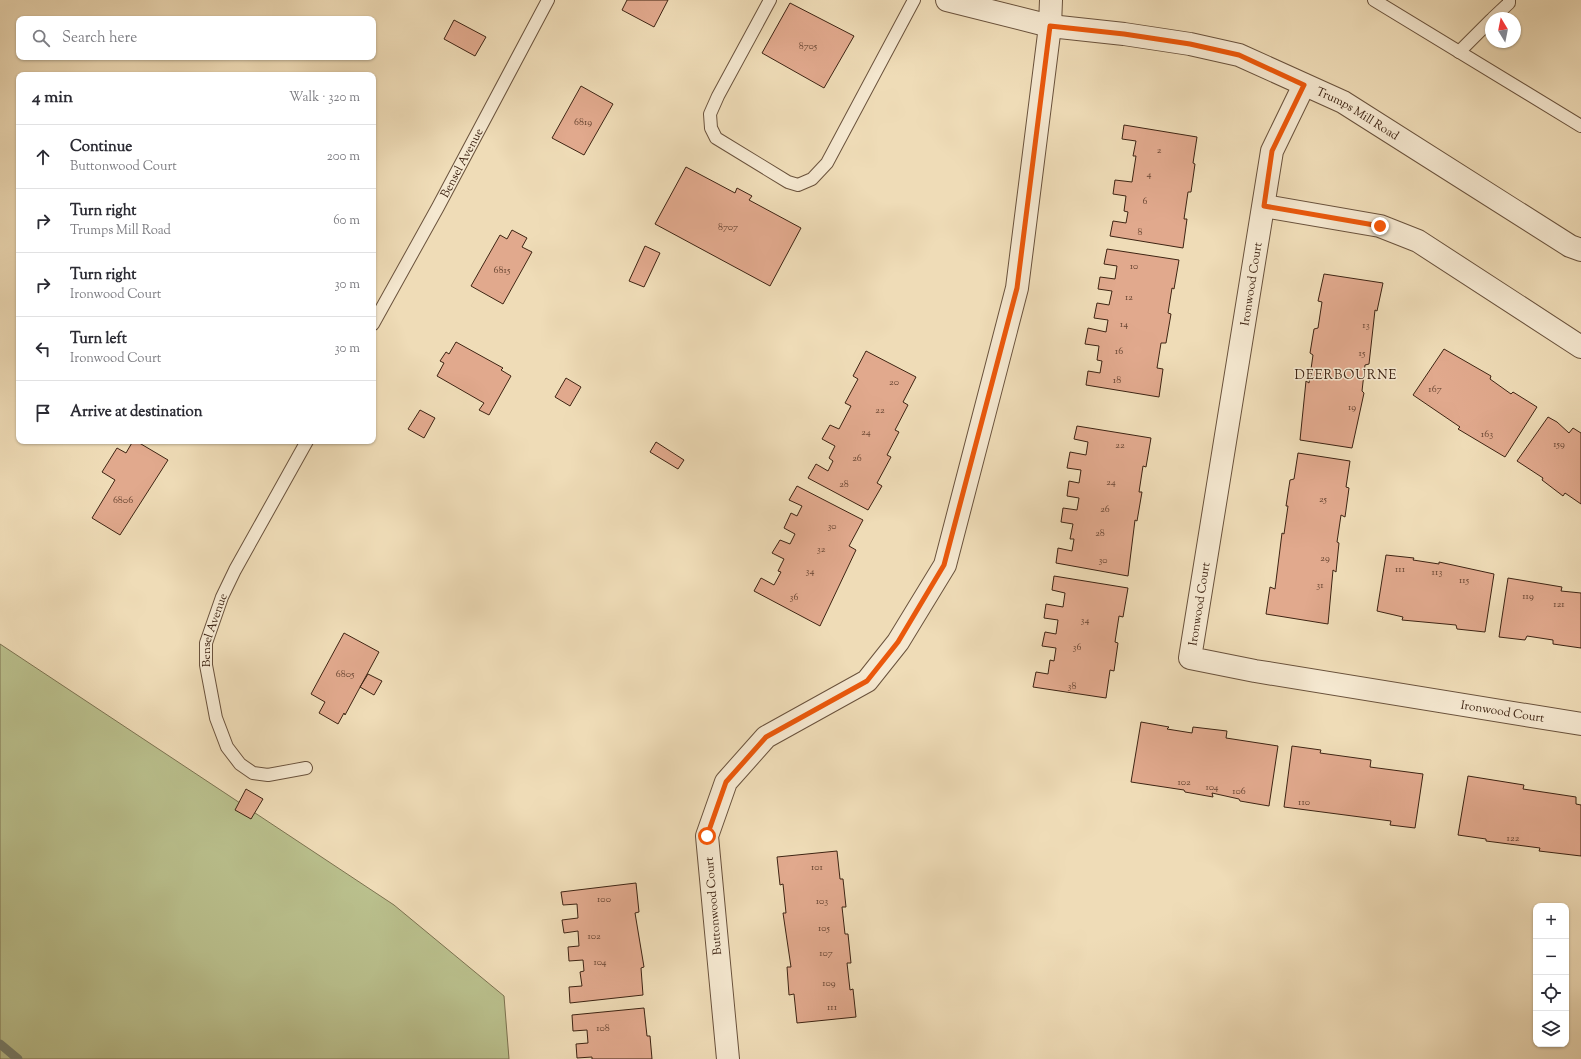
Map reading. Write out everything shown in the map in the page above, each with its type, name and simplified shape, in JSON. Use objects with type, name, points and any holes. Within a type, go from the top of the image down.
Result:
[{"type":"street","name":"Trumps Mill Road","points":[[947,0],[1050,26],[1190,44],[1239,55],[1343,102],[1570,246],[1581,250]]},
{"type":"street","name":"Buttonwood Court","points":[[728,1059],[707,836],[726,782],[766,737],[867,681],[898,642],[944,565],[1017,288],[1050,26],[1051,0]]},
{"type":"street","name":"Ironwood Court","points":[[1304,85],[1272,151],[1190,658],[1255,671],[1581,724]]},
{"type":"street","points":[[1264,206],[1380,226],[1418,242],[1581,347]]},
{"type":"lane","name":"Bensel Avenue","points":[[376,319],[438,207],[548,0]]},
{"type":"lane","points":[[770,0],[718,96],[710,114],[711,128],[716,138],[788,182],[798,185],[812,179],[827,163],[914,0]]},
{"type":"lane","points":[[1374,0],[1581,126]]},
{"type":"lane","points":[[1500,12],[1510,0]]},
{"type":"lane","points":[[1459,52],[1485,26]]},
{"type":"lane","name":"Bensel Avenue","points":[[305,444],[235,570],[222,597],[206,643],[206,665],[216,718],[227,747],[240,764],[253,773],[268,775],[306,768]]},
{"type":"green space","points":[[0,644],[394,905],[504,996],[509,1059],[0,1059]]},
{"type":"building","points":[[627,0],[668,0],[654,27],[622,10]]},
{"type":"building","points":[[790,3],[854,36],[824,88],[762,53]]},
{"type":"building","points":[[454,20],[486,37],[475,56],[444,39]]},
{"type":"building","points":[[581,86],[613,104],[584,155],[552,138]]},
{"type":"building","points":[[1124,125],[1197,137],[1191,192],[1188,192],[1184,219],[1187,219],[1183,248],[1110,236],[1113,221],[1126,223],[1128,212],[1124,211],[1126,196],[1113,194],[1115,180],[1132,182],[1136,156],[1133,156],[1136,141],[1122,139]]},
{"type":"building","points":[[686,167],[735,193],[737,188],[752,196],[749,200],[801,228],[770,286],[655,224]]},
{"type":"building","points":[[512,230],[527,238],[522,247],[532,252],[503,304],[471,286],[500,235],[507,239]]},
{"type":"building","points":[[645,246],[660,253],[644,287],[629,281]]},
{"type":"building","points":[[1107,249],[1179,260],[1168,313],[1171,314],[1166,343],[1161,343],[1157,368],[1163,369],[1159,397],[1086,385],[1088,371],[1100,373],[1102,361],[1097,360],[1099,346],[1085,344],[1088,328],[1106,332],[1108,320],[1094,318],[1097,303],[1109,305],[1112,291],[1098,289],[1100,277],[1115,279],[1117,266],[1104,264]]},
{"type":"building","points":[[1324,274],[1383,283],[1377,311],[1375,310],[1369,364],[1365,365],[1362,391],[1364,393],[1352,448],[1300,440],[1306,381],[1309,383],[1313,355],[1310,353],[1314,329],[1318,328],[1322,302],[1318,301]]},
{"type":"building","points":[[456,342],[503,368],[501,370],[511,376],[489,415],[479,410],[484,403],[437,376],[444,363],[440,361],[446,352],[449,354]]},
{"type":"building","points":[[1444,349],[1491,376],[1490,379],[1511,394],[1513,392],[1537,407],[1505,457],[1458,429],[1460,427],[1413,395]]},
{"type":"building","points":[[866,351],[916,377],[903,402],[908,405],[895,430],[899,432],[887,455],[891,457],[877,483],[882,486],[868,510],[808,478],[816,464],[828,471],[833,461],[829,458],[835,446],[822,439],[830,425],[839,429],[851,406],[845,403],[858,379],[853,376]]},
{"type":"building","points":[[566,378],[581,387],[570,406],[555,397]]},
{"type":"building","points":[[420,410],[435,418],[424,438],[408,429]]},
{"type":"building","points":[[1548,417],[1557,422],[1569,433],[1573,428],[1581,433],[1581,504],[1565,493],[1563,496],[1542,480],[1543,478],[1517,461]]},
{"type":"building","points":[[1077,426],[1151,438],[1146,467],[1143,466],[1139,492],[1142,492],[1137,521],[1135,520],[1128,576],[1056,563],[1058,548],[1072,551],[1074,539],[1070,539],[1073,524],[1061,522],[1063,508],[1077,510],[1079,498],[1067,496],[1069,481],[1079,483],[1081,470],[1067,468],[1070,452],[1086,455],[1088,442],[1074,439]]},
{"type":"building","points":[[656,442],[684,460],[678,469],[650,452]]},
{"type":"building","points":[[131,444],[141,444],[168,460],[120,535],[92,518],[115,480],[102,472],[117,448],[126,453]]},
{"type":"building","points":[[1298,453],[1350,461],[1346,487],[1349,488],[1345,517],[1341,515],[1337,542],[1339,543],[1336,572],[1333,570],[1328,624],[1266,614],[1270,587],[1275,589],[1282,533],[1284,534],[1288,506],[1286,506],[1290,480],[1294,479]]},
{"type":"building","points":[[797,486],[863,520],[849,546],[856,550],[820,626],[754,591],[761,578],[774,585],[781,572],[778,571],[784,559],[772,553],[780,540],[790,544],[795,534],[784,528],[791,513],[797,516],[802,506],[789,500]]},
{"type":"building","points":[[1386,555],[1414,558],[1413,560],[1439,564],[1439,562],[1494,574],[1485,632],[1457,629],[1456,625],[1402,620],[1403,617],[1377,611]]},
{"type":"building","points":[[1054,576],[1128,588],[1123,617],[1119,616],[1115,642],[1118,643],[1114,671],[1110,670],[1106,698],[1033,687],[1036,672],[1048,674],[1050,660],[1054,661],[1056,648],[1042,646],[1045,632],[1056,634],[1058,620],[1044,618],[1046,604],[1063,607],[1065,593],[1052,590]]},
{"type":"building","points":[[1508,578],[1562,587],[1561,591],[1581,593],[1581,648],[1553,644],[1553,640],[1527,636],[1525,640],[1499,637]]},
{"type":"building","points":[[344,633],[379,652],[345,715],[344,713],[338,724],[319,713],[325,702],[311,694]]},
{"type":"building","points":[[368,674],[382,681],[374,695],[360,687]]},
{"type":"building","points":[[1141,722],[1169,727],[1167,729],[1192,733],[1193,727],[1227,731],[1226,738],[1278,746],[1269,806],[1240,801],[1239,799],[1212,793],[1213,797],[1185,792],[1184,790],[1131,782]]},
{"type":"building","points":[[1292,746],[1321,750],[1320,753],[1371,760],[1370,767],[1423,774],[1415,828],[1390,825],[1391,821],[1284,807]]},
{"type":"building","points":[[1468,776],[1524,785],[1523,789],[1576,797],[1576,804],[1581,805],[1581,856],[1539,851],[1540,848],[1486,841],[1486,839],[1458,835]]},
{"type":"building","points":[[246,789],[263,799],[251,819],[235,810]]},
{"type":"building","points":[[837,851],[840,879],[843,879],[846,907],[842,907],[845,934],[848,934],[851,963],[847,963],[850,990],[853,989],[856,1017],[797,1023],[794,994],[789,995],[787,967],[791,967],[783,913],[786,913],[783,884],[780,885],[777,857]]},
{"type":"building","points":[[636,883],[639,912],[635,913],[644,967],[641,968],[643,995],[570,1003],[569,987],[582,986],[580,972],[584,971],[583,960],[569,961],[568,947],[579,946],[578,931],[564,933],[562,920],[578,918],[577,904],[563,905],[561,892]]},
{"type":"building","points":[[644,1008],[647,1036],[650,1036],[652,1059],[577,1058],[576,1044],[588,1043],[587,1030],[573,1031],[572,1015]]},
{"type":"waterway","points":[[0,1044],[18,1059]]},
{"type":"district","name":"DEERBOURNE","points":[[1346,374]]},
{"type":"route","points":[[707,836],[726,782],[766,737],[867,681],[898,642],[944,565],[1017,288],[1050,26],[1124,34],[1190,44],[1239,55],[1304,85],[1272,151],[1264,206],[1380,226]]}]
